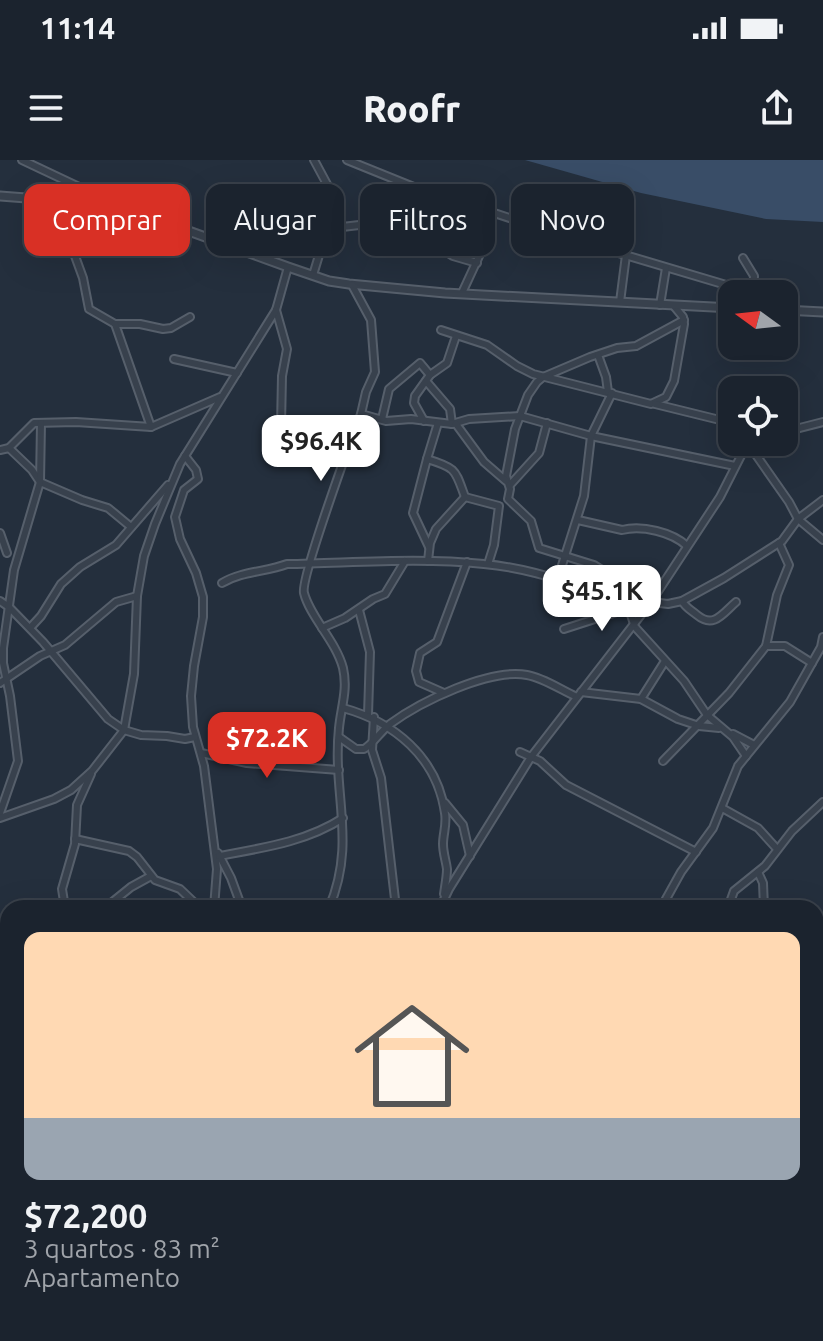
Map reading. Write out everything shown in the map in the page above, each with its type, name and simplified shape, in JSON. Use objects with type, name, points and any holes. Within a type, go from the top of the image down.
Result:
[{"type":"street","points":[[22,160],[73,184]]},
{"type":"street","points":[[314,160],[327,184]]},
{"type":"street","points":[[347,160],[406,184]]},
{"type":"street","points":[[0,196],[24,197]]},
{"type":"street","points":[[462,293],[477,263],[485,210],[511,218]]},
{"type":"street","points":[[344,227],[385,222],[404,224],[453,256],[477,263]]},
{"type":"street","points":[[190,231],[288,267],[352,285],[718,308]]},
{"type":"street","points":[[75,256],[89,309],[115,324],[140,324],[163,329],[190,317]]},
{"type":"street","points":[[313,275],[319,256]]},
{"type":"street","points":[[620,302],[626,256]]},
{"type":"street","points":[[629,256],[718,283]]},
{"type":"street","points":[[743,258],[755,280]]},
{"type":"street","points":[[0,816],[54,799],[71,790],[92,771],[124,730],[134,674],[137,596],[144,556],[171,482],[276,310],[288,267]]},
{"type":"street","points":[[660,305],[666,268]]},
{"type":"street","points":[[332,900],[342,871],[339,737],[346,695],[343,667],[303,593],[308,564],[375,372],[371,320],[352,285]]},
{"type":"street","points":[[651,404],[669,394],[674,381],[684,320],[674,306]]},
{"type":"street","points":[[272,449],[281,426],[282,376],[287,349],[276,310]]},
{"type":"street","points":[[798,311],[823,312]]},
{"type":"street","points":[[684,320],[636,346],[617,348],[543,377],[533,387],[515,429],[508,499],[531,521],[537,547],[597,567],[631,588],[634,625],[684,681],[707,715],[725,730],[746,756]]},
{"type":"street","points":[[115,324],[151,427]]},
{"type":"street","points":[[441,330],[487,345],[533,374],[718,420]]},
{"type":"street","points":[[424,421],[414,399],[428,378],[447,363],[456,336]]},
{"type":"street","points":[[557,581],[584,496],[591,436],[610,393],[598,355]]},
{"type":"street","points":[[174,359],[237,373]]},
{"type":"street","points":[[382,419],[389,389],[420,363],[450,409],[454,424],[484,462],[508,483]]},
{"type":"street","points":[[533,374],[533,387]]},
{"type":"street","points":[[0,450],[9,448],[29,425],[151,427],[223,395]]},
{"type":"street","points":[[361,414],[382,419],[454,424],[469,419],[520,416],[591,436],[735,466]]},
{"type":"street","points":[[798,428],[823,422]]},
{"type":"street","points":[[0,816],[18,761],[3,681],[3,663],[9,607],[20,552],[40,482],[41,423]]},
{"type":"street","points":[[429,547],[413,513],[438,423]]},
{"type":"street","points":[[508,483],[539,453],[547,423]]},
{"type":"street","points":[[9,448],[40,482],[108,508],[131,527]]},
{"type":"street","points":[[185,456],[196,470],[198,479],[184,490],[175,517],[180,539],[201,586],[204,609],[191,688],[195,737],[201,753],[217,869],[215,900]]},
{"type":"street","points":[[443,900],[531,757],[603,660],[651,602],[720,497],[742,456]]},
{"type":"street","points":[[759,456],[798,519],[823,540]]},
{"type":"street","points":[[427,459],[455,470],[465,497]]},
{"type":"street","points":[[30,628],[61,584],[89,562],[111,550],[171,482]]},
{"type":"street","points":[[428,561],[429,547],[436,529],[465,497]]},
{"type":"street","points":[[465,497],[499,506],[488,564]]},
{"type":"street","points":[[651,602],[668,604],[682,601],[779,543],[798,519],[823,500]]},
{"type":"street","points":[[578,520],[622,530],[666,534],[678,538],[687,546]]},
{"type":"street","points":[[0,533],[4,553],[20,552]]},
{"type":"street","points":[[663,761],[729,693],[766,646],[777,595],[789,565],[779,543]]},
{"type":"street","points":[[322,628],[385,594],[405,561]]},
{"type":"street","points":[[222,583],[233,577],[270,571],[287,564],[467,562],[557,581],[632,607]]},
{"type":"street","points":[[445,693],[419,682],[416,671],[420,653],[433,646],[441,633],[467,562]]},
{"type":"street","points":[[3,681],[65,645],[116,602],[137,596]]},
{"type":"street","points":[[0,601],[30,628],[71,677],[84,687],[108,719],[124,730],[145,736],[195,737]]},
{"type":"street","points":[[682,601],[685,607],[707,622],[713,622],[736,602]]},
{"type":"street","points":[[564,629],[632,607]]},
{"type":"street","points":[[359,610],[370,652],[372,741],[374,760],[381,778],[395,900]]},
{"type":"street","points":[[769,637],[812,663]]},
{"type":"street","points":[[666,900],[713,828],[738,766],[790,702],[820,654],[823,637]]},
{"type":"street","points":[[766,646],[778,645]]},
{"type":"street","points":[[641,699],[665,661]]},
{"type":"street","points":[[339,737],[356,749],[367,748],[389,725],[445,693],[485,679],[520,674],[579,695],[641,699],[678,719],[725,730],[754,745]]},
{"type":"street","points":[[343,708],[389,725],[414,748],[433,774],[446,822],[444,897]]},
{"type":"street","points":[[520,752],[540,761],[566,785],[696,852]]},
{"type":"street","points":[[201,753],[247,763],[339,770]]},
{"type":"street","points":[[64,900],[62,889],[75,839],[77,805],[92,771]]},
{"type":"street","points":[[441,796],[463,825],[470,857]]},
{"type":"street","points":[[731,900],[734,891],[758,872],[823,802]]},
{"type":"street","points":[[722,808],[758,828],[777,849]]},
{"type":"street","points":[[219,856],[271,847],[310,834],[343,818]]},
{"type":"street","points":[[75,839],[129,851],[158,882],[180,889],[192,900]]},
{"type":"street","points":[[214,847],[239,900]]},
{"type":"street","points":[[758,872],[763,883],[764,900]]},
{"type":"street","points":[[115,900],[151,876]]},
{"type":"water","points":[[525,160],[823,160],[823,222],[766,219],[641,193],[634,191],[634,184],[609,184]]}]
